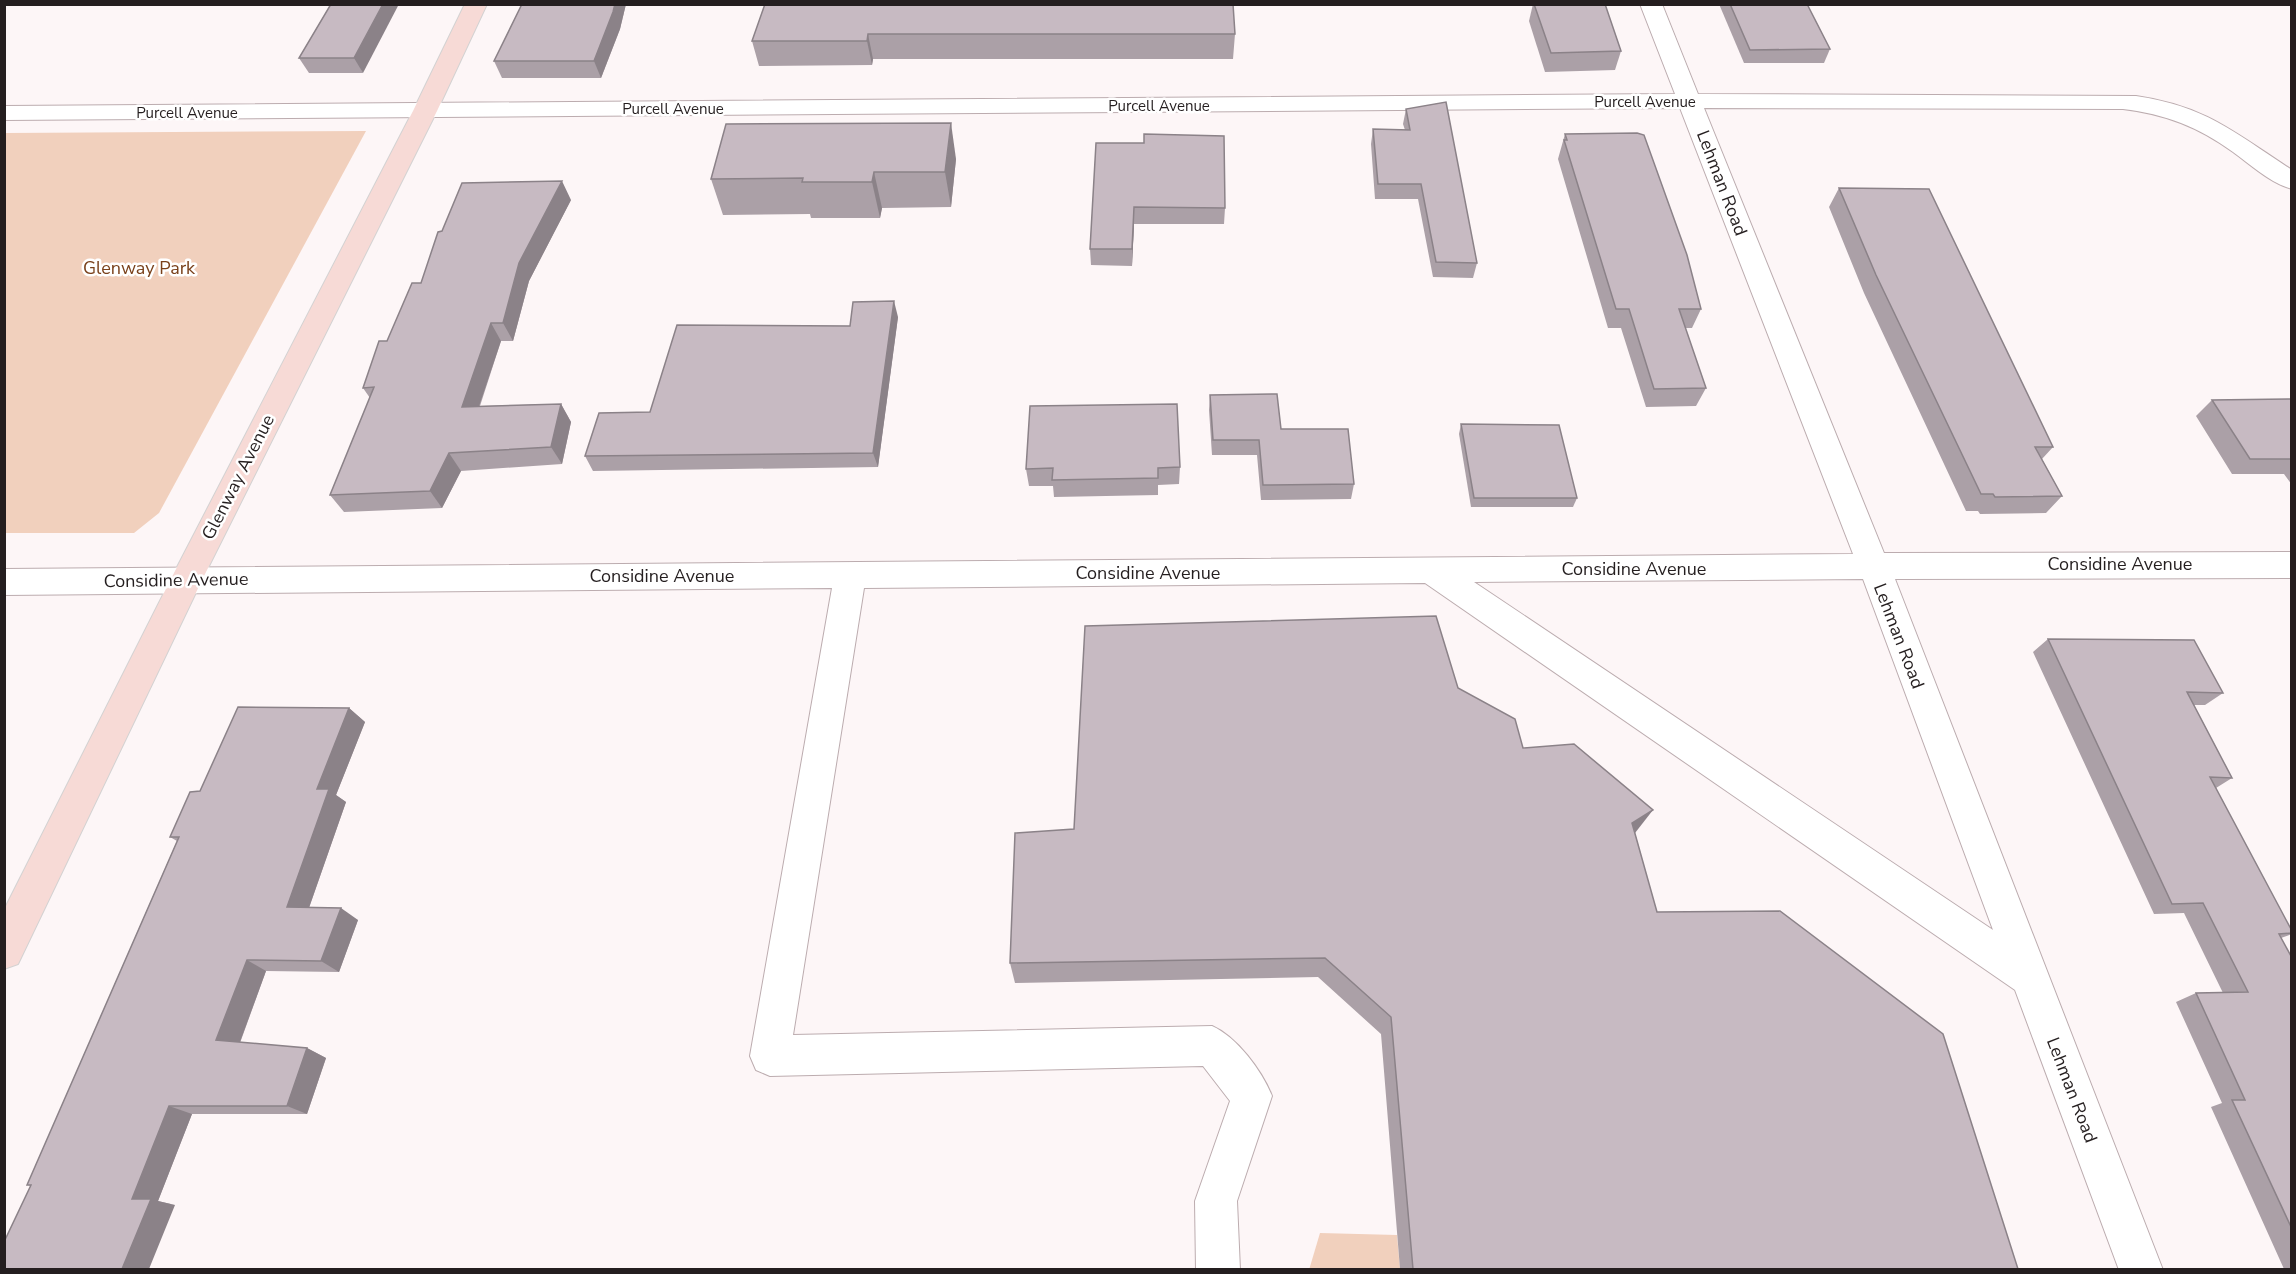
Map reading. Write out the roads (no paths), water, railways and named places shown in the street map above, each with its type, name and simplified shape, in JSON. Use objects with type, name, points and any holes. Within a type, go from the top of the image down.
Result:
[{"type":"main road","name":"Glenway Avenue","points":[[4,951],[186,580],[425,111],[476,4]]},
{"type":"street","name":"Lehman Road","points":[[1651,4],[1872,567],[2141,1269]]},
{"type":"street","name":"Purcell Avenue","points":[[4,113],[1690,101],[2123,102],[2147,104],[2198,119],[2220,131],[2292,181]]},
{"type":"street","name":"Considine Avenue","points":[[4,582],[2292,565]]},
{"type":"street","points":[[1431,570],[2028,976]]},
{"type":"street","points":[[850,575],[770,1056],[1212,1046],[1252,1096],[1216,1201],[1218,1269]]},
{"type":"park label","name":"Glenway Park","points":[[139,268]]}]
